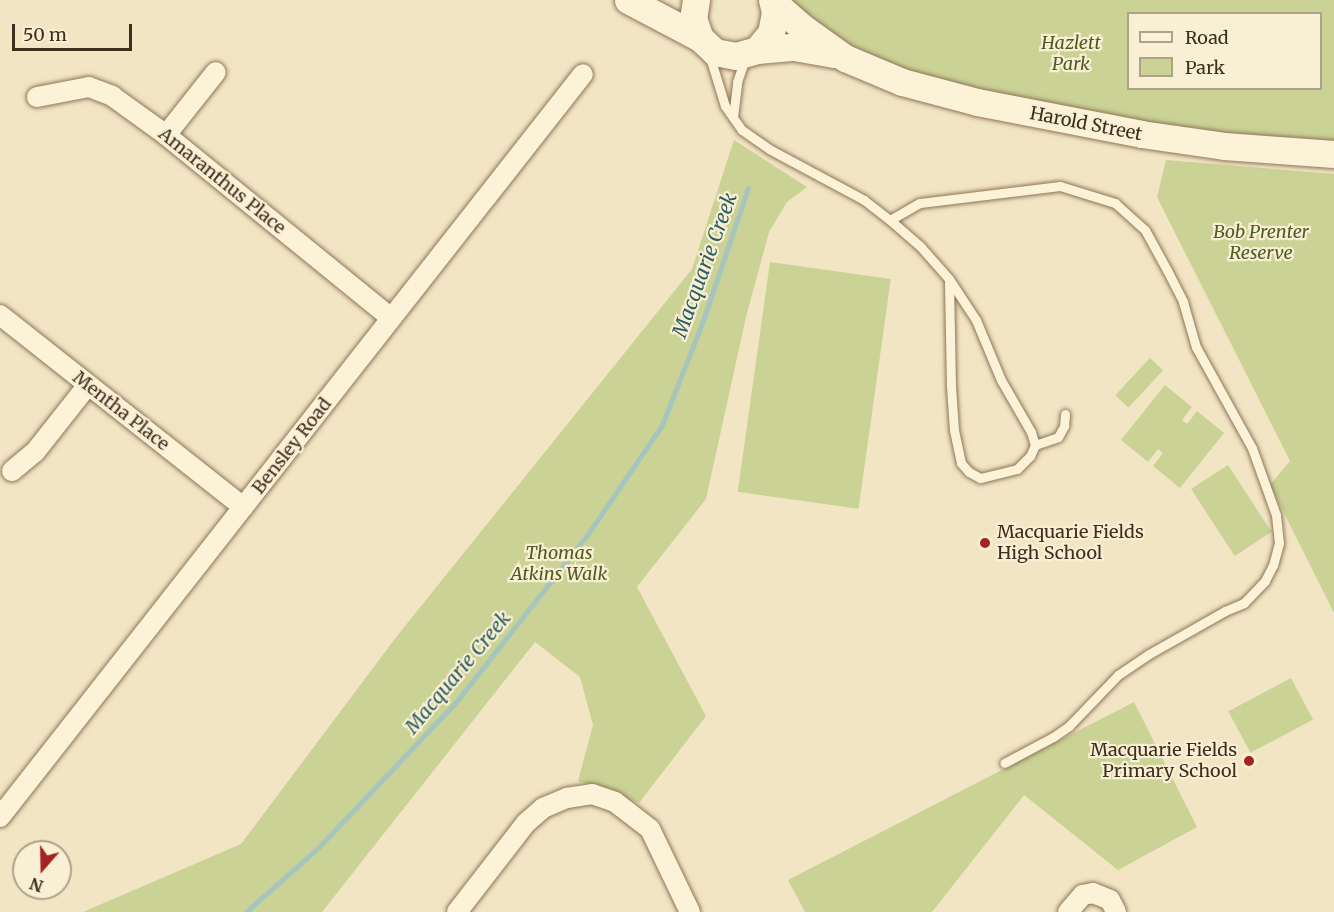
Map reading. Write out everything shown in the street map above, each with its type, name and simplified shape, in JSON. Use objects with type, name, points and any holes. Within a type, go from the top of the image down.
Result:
[{"type":"main road","points":[[628,0],[703,42]]},
{"type":"main road","points":[[696,0],[693,18],[703,42]]},
{"type":"main road","points":[[752,52],[771,33],[775,12],[772,1]]},
{"type":"main road","name":"Harold Street","points":[[772,1],[802,28],[845,58]]},
{"type":"main road","name":"Harold Street","points":[[703,42],[725,55],[813,49],[845,58],[902,82],[977,102],[1068,122],[1224,146],[1334,154]]},
{"type":"street","points":[[166,135],[216,72]]},
{"type":"street","name":"Bensley Road","points":[[0,817],[583,74]]},
{"type":"street","name":"Amaranthus Place","points":[[37,98],[89,87],[112,96],[166,135],[391,318]]},
{"type":"street","name":"Mentha Place","points":[[0,315],[243,507]]},
{"type":"street","points":[[12,471],[35,452],[88,385]]},
{"type":"street","points":[[457,912],[526,823],[543,808],[559,801],[592,794],[615,802],[650,830],[690,912]]},
{"type":"street","points":[[1068,912],[1083,895],[1093,893],[1110,900],[1116,912]]},
{"type":"lane","points":[[703,42],[719,93],[742,130],[769,149],[864,200],[920,246],[949,279],[976,321],[1001,380],[1031,432],[1035,446]]},
{"type":"lane","points":[[733,117],[737,82],[752,52]]},
{"type":"lane","points":[[890,220],[920,203],[1060,186],[1115,203],[1145,230],[1183,302],[1196,347],[1252,448],[1276,515],[1279,543],[1273,565],[1265,581],[1244,603],[1225,611],[1149,654],[1118,675],[1069,726],[1004,763]]},
{"type":"lane","points":[[949,279],[951,386],[954,430],[961,463],[969,472],[980,478],[1017,469],[1030,456],[1035,446],[1058,436],[1064,426],[1065,414]]},
{"type":"green space","name":"Hazlett Park","points":[[791,0],[1334,0],[1334,147],[1177,133],[993,95],[884,66],[805,22]]},
{"type":"green space","name":"Thomas Atkins Walk","points":[[734,140],[807,187],[787,202],[769,232],[746,317],[706,499],[637,587],[706,716],[639,803],[578,781],[593,725],[580,677],[535,642],[322,912],[83,912],[241,844],[397,636],[692,269]]},
{"type":"green space","name":"Bob Prenter Reserve","points":[[1166,160],[1334,174],[1334,613],[1270,485],[1290,461],[1157,197]]},
{"type":"green space","points":[[770,262],[891,279],[859,509],[738,492]]},
{"type":"green space","points":[[1150,358],[1163,370],[1128,408],[1115,395]]},
{"type":"green space","points":[[1165,385],[1192,407],[1182,420],[1187,424],[1197,411],[1224,433],[1180,488],[1153,466],[1163,453],[1158,449],[1148,462],[1121,440]]},
{"type":"green space","points":[[1228,465],[1272,532],[1235,556],[1191,489]]},
{"type":"green space","points":[[1291,678],[1313,719],[1250,753],[1228,711]]},
{"type":"green space","points":[[1134,702],[1197,827],[1118,870],[1024,795],[932,912],[805,912],[788,880]]},
{"type":"waterway","name":"Macquarie Creek","points":[[246,912],[318,848],[457,701],[588,534],[662,425],[703,321],[748,188]]},
{"type":"place","name":"Macquarie Fields High School","points":[[985,543]]},
{"type":"place","name":"Macquarie Fields Primary School","points":[[1249,761]]}]
